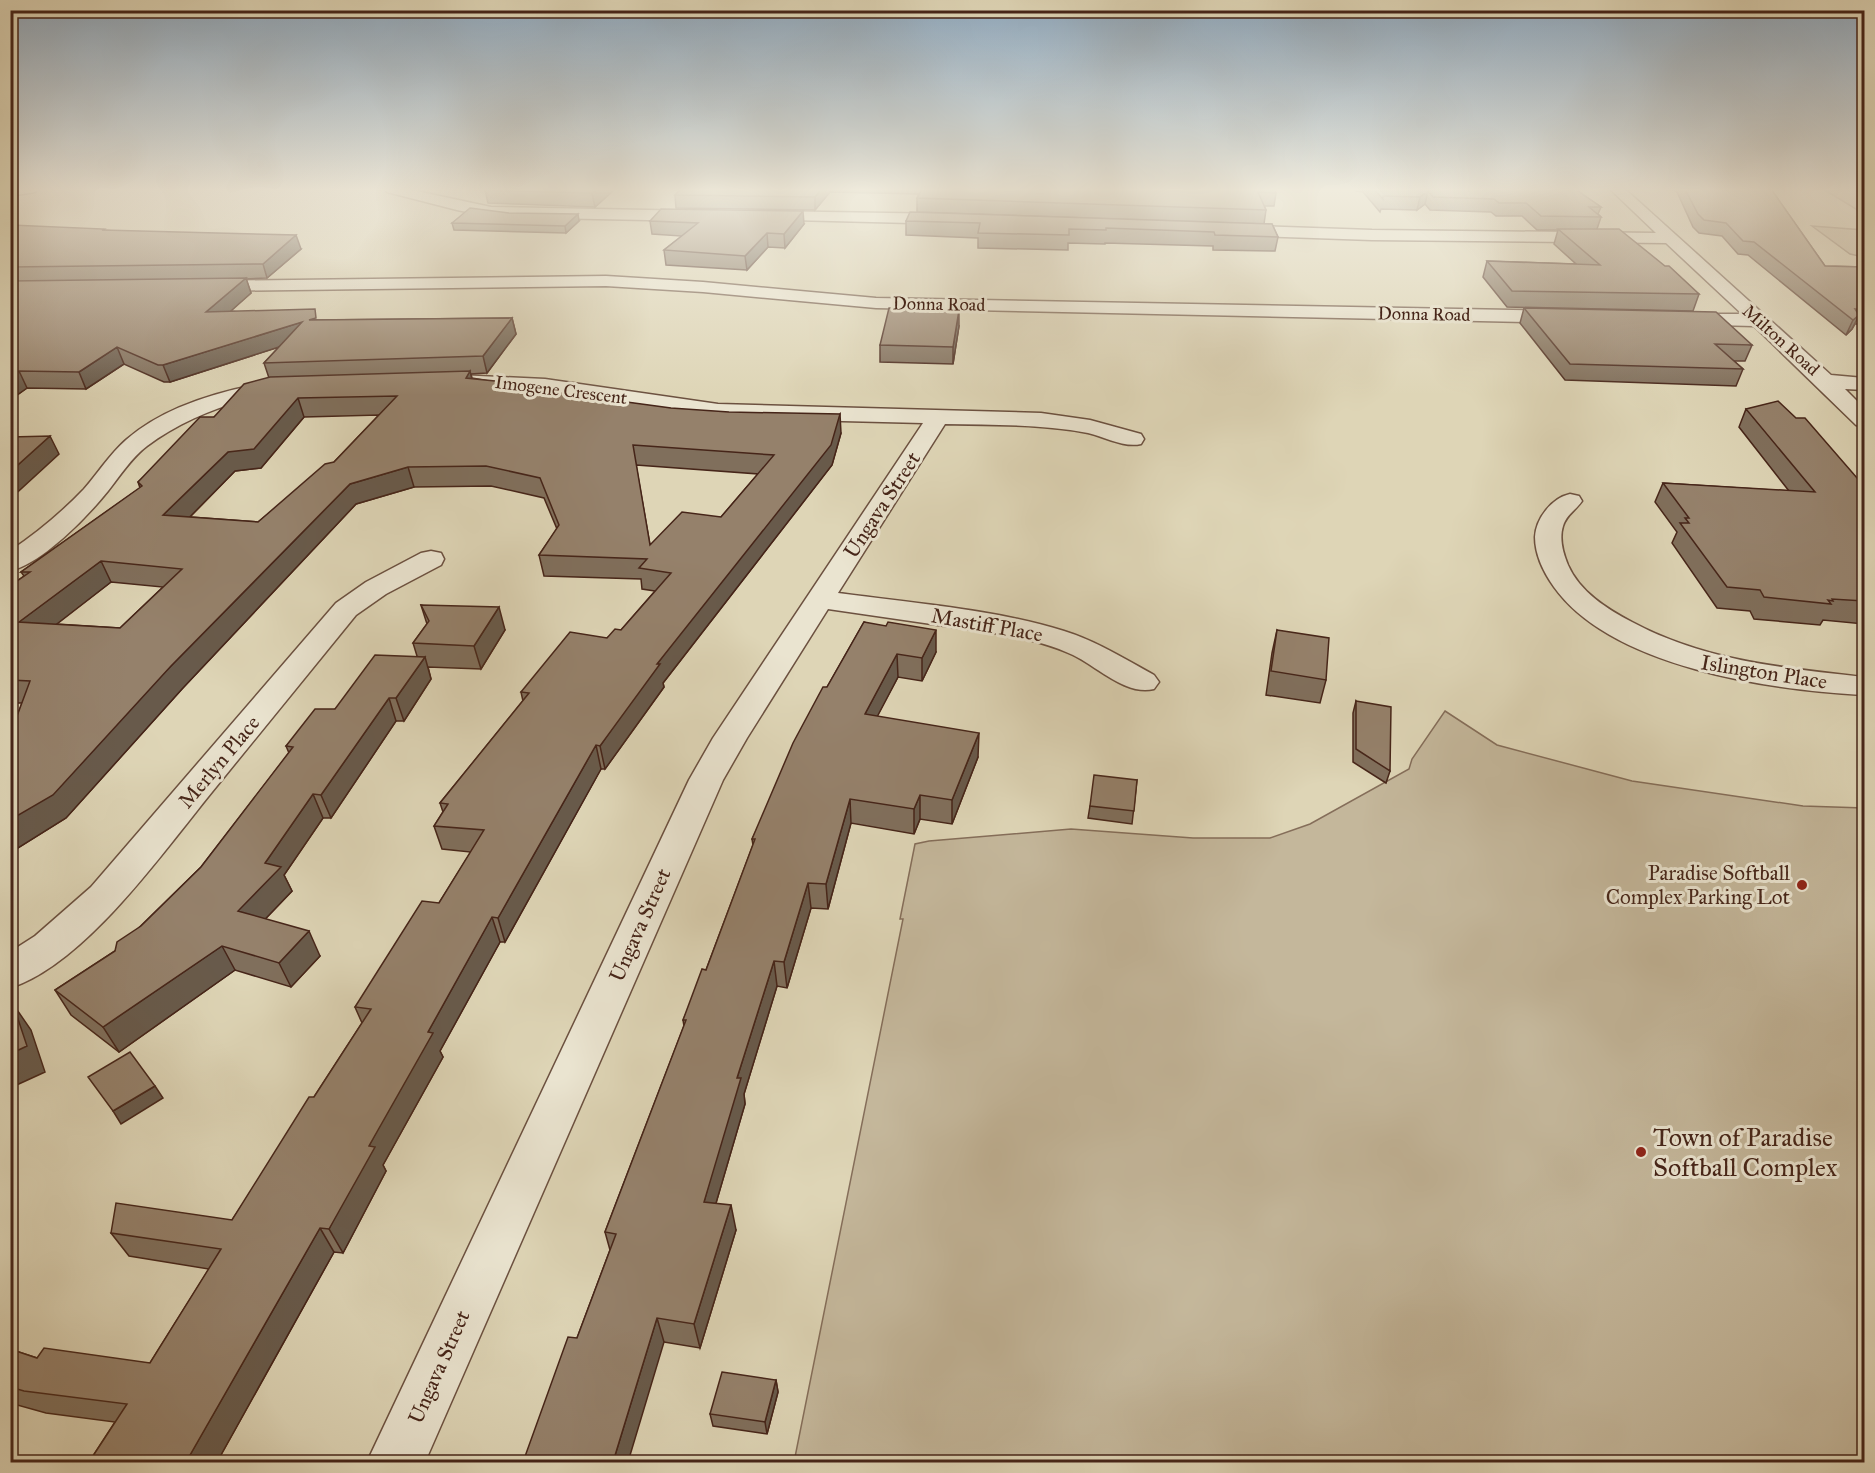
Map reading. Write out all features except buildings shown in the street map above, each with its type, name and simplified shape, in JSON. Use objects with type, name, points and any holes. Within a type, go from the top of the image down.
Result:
[{"type":"street","name":"Milton Road","points":[[1690,258],[1760,320],[1864,420]]},
{"type":"street","name":"Donna Road","points":[[190,286],[606,281],[703,286],[876,303],[1587,318]]},
{"type":"street","points":[[1668,319],[1760,320]]},
{"type":"street","points":[[1825,381],[1864,384]]},
{"type":"street","name":"Imogene Crescent","points":[[432,382],[515,382],[718,411],[1048,421],[1090,427],[1133,439]]},
{"type":"street","points":[[10,563],[55,532],[138,442],[167,422],[225,398],[260,390],[295,386]]},
{"type":"street","name":"Ungava Street","points":[[396,1462],[706,780],[730,738],[938,417]]},
{"type":"street","name":"Islington Place","points":[[1570,501],[1557,512],[1549,527],[1549,547],[1555,568],[1576,596],[1598,615],[1655,647],[1694,661],[1737,672],[1780,679],[1864,686]]},
{"type":"street","name":"Merlyn Place","points":[[10,972],[49,947],[105,897],[346,609],[376,588],[431,559]]},
{"type":"street","name":"Mastiff Place","points":[[821,599],[1015,627],[1054,637],[1104,659],[1143,682]]},
{"type":"shaded area","points":[[1445,711],[1497,745],[1632,781],[1803,806],[1864,808],[1864,1462],[794,1462],[903,919],[900,919],[915,844],[1071,829],[1193,838],[1270,838],[1310,824],[1409,769],[1412,759]]},
{"type":"place","name":"Paradise Softball Complex Parking Lot","points":[[1802,885]]},
{"type":"place","name":"Town of Paradise Softball Complex","points":[[1641,1152]]}]
